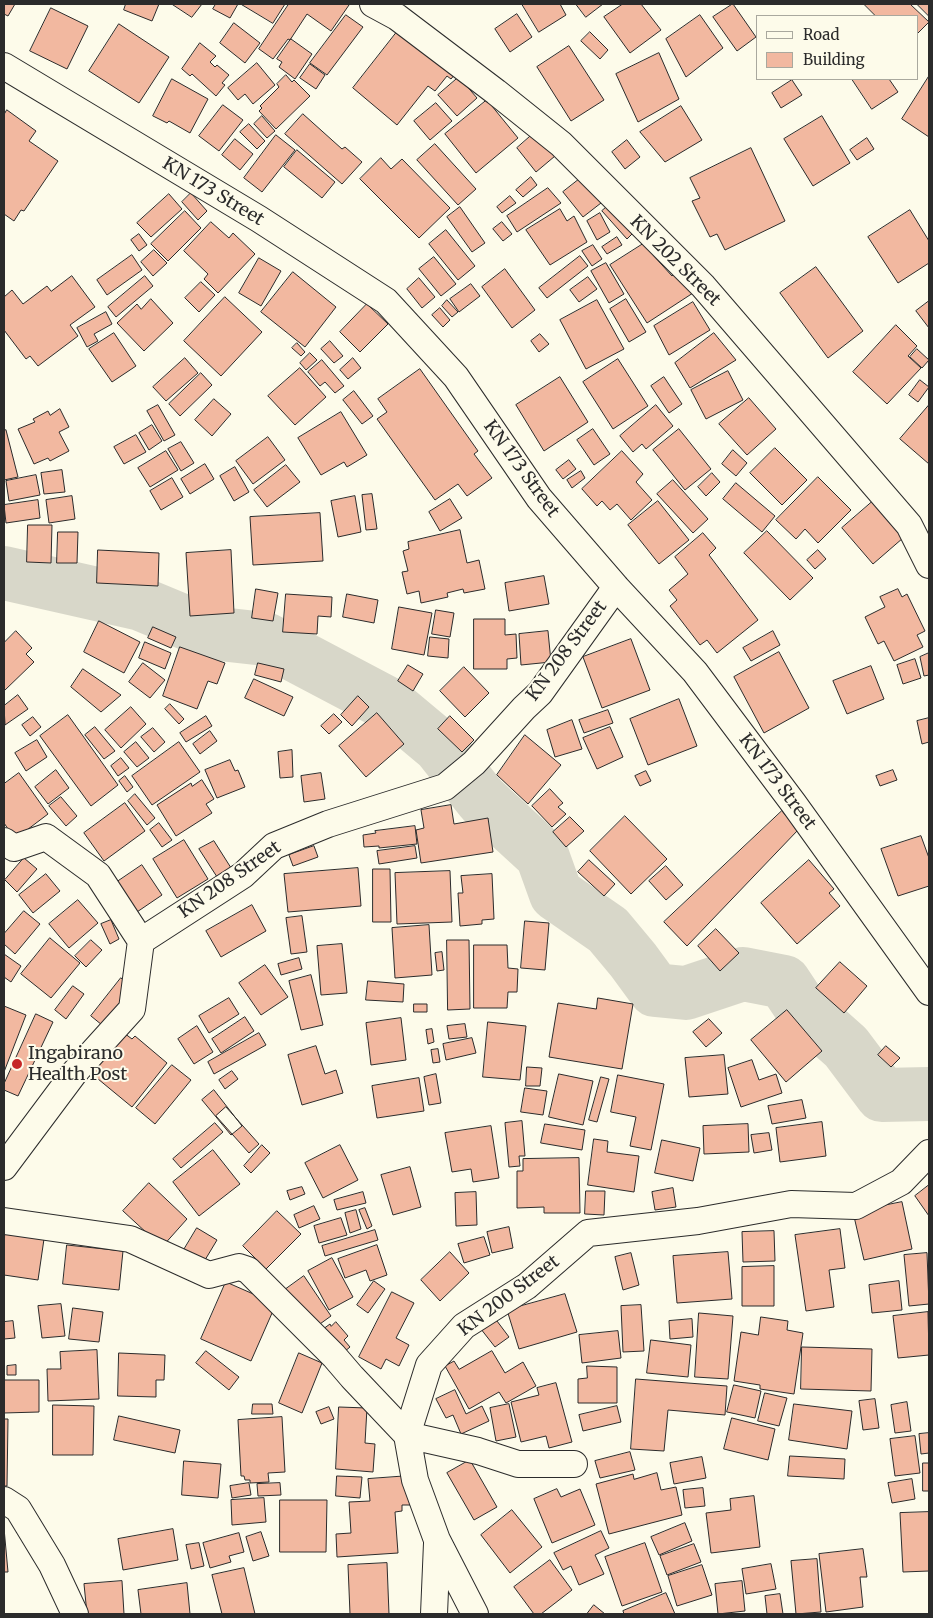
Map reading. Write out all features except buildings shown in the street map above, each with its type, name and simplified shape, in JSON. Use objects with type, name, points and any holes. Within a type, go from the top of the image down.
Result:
[{"type":"street","name":"KN 202 Street","points":[[373,4],[397,17],[561,144],[703,286],[909,525],[929,565]]},
{"type":"street","name":"KN 173 Street","points":[[4,66],[259,219],[386,300],[456,377],[539,498],[616,587],[695,672],[794,804],[929,992]]},
{"type":"street","name":"KN 208 Street","points":[[141,942],[243,875],[274,846],[328,824],[445,787],[474,763],[540,693],[616,587]]},
{"type":"street","points":[[4,842],[14,848],[46,837],[98,875],[141,942],[132,1010],[75,1072],[4,1167]]},
{"type":"street","name":"KN 200 Street","points":[[475,1614],[437,1540],[415,1480],[407,1435],[429,1365],[464,1326],[527,1286],[588,1233],[698,1221],[791,1204],[856,1206],[901,1182],[928,1153]]},
{"type":"street","points":[[4,1222],[130,1239],[209,1275],[239,1267],[248,1270],[334,1356],[407,1435],[478,1451],[518,1464],[574,1464]]},
{"type":"street","points":[[4,1500],[18,1509],[52,1565],[76,1614]]},
{"type":"street","points":[[434,1614],[437,1540]]},
{"type":"waterway","points":[[4,573],[141,604],[211,633],[265,639],[390,705],[439,746],[482,800],[542,855],[556,894],[608,930],[655,990],[686,993],[743,974],[784,982],[800,1006],[846,1047],[882,1095],[929,1094]]},
{"type":"place","name":"Ingabirano Health Post","points":[[17,1064]]}]
